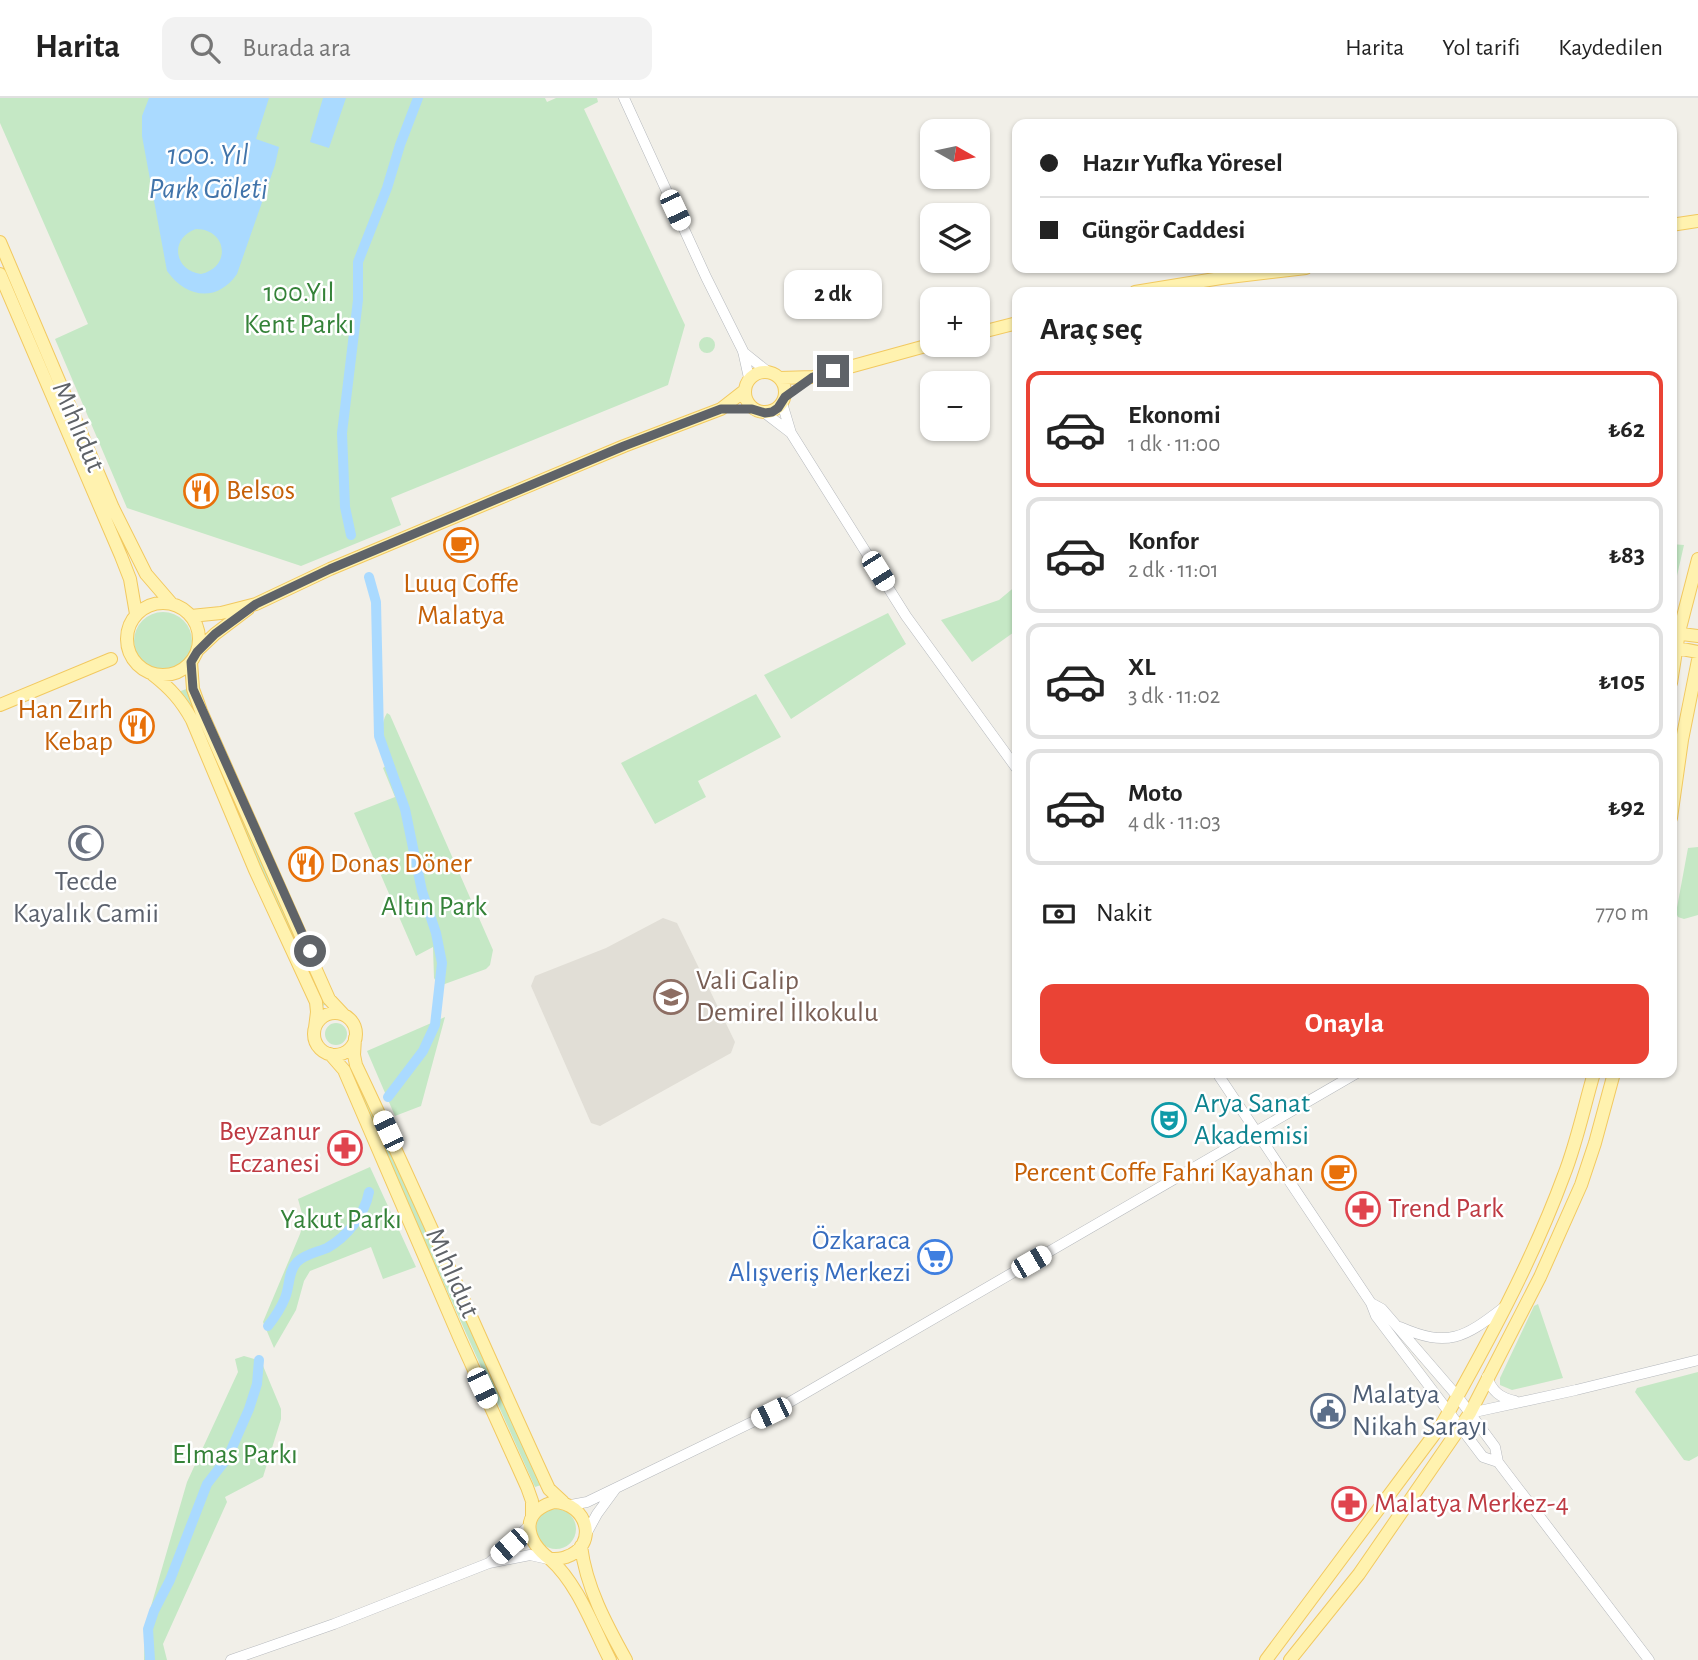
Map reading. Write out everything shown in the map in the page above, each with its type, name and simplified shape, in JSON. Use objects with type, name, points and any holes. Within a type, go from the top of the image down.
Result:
[{"type":"main road","points":[[1677,224],[1698,221]]},
{"type":"main road","name":"Mıhlıdut","points":[[0,242],[113,508],[146,574],[171,603]]},
{"type":"main road","points":[[1166,287],[1264,273]]},
{"type":"main road","name":"Mıhlıdut","points":[[0,274],[121,556],[130,579],[136,614]]},
{"type":"main road","points":[[990,330],[1012,324]]},
{"type":"main road","points":[[152,674],[171,675],[182,670],[215,634],[256,604],[330,569],[624,446],[721,409],[747,385],[754,374],[813,377],[920,348]]},
{"type":"main road","points":[[774,375],[783,383],[783,400]]},
{"type":"main road","points":[[721,409],[772,412],[813,377]]},
{"type":"main road","points":[[747,385],[745,398],[759,411]]},
{"type":"main road","points":[[1677,627],[1698,559]]},
{"type":"main road","points":[[111,659],[138,666],[152,674],[182,701],[316,1002],[316,1041],[319,1047],[330,1054],[343,1053],[349,1049],[355,1038],[354,1025],[329,999],[201,711],[193,689],[194,657],[199,634],[191,617],[182,608],[171,603],[158,603],[146,606],[136,614],[129,624],[126,636],[127,648],[138,666]]},
{"type":"main road","points":[[191,617],[256,604]]},
{"type":"main road","points":[[1677,633],[1698,636]]},
{"type":"main road","points":[[0,705],[111,659],[126,636]]},
{"type":"main road","points":[[1677,647],[1698,652]]},
{"type":"main road","points":[[1677,775],[1698,660]]},
{"type":"main road","points":[[315,1028],[330,1014],[344,1015]]},
{"type":"main road","name":"Mıhlıdut","points":[[355,1038],[356,1065],[442,1249],[496,1374],[549,1489],[567,1503]]},
{"type":"main road","name":"Mıhlıdut","points":[[330,1054],[344,1069],[527,1488],[532,1501],[531,1522]]},
{"type":"main road","points":[[1266,1660],[1442,1424],[1458,1397],[1529,1258],[1565,1174],[1593,1078]]},
{"type":"main road","points":[[1290,1660],[1359,1574],[1470,1413],[1540,1277],[1581,1185],[1613,1078]]},
{"type":"main road","points":[[610,1660],[571,1583],[562,1570],[533,1544],[531,1522],[545,1504],[567,1503],[583,1518],[583,1564],[604,1619],[626,1660]]},
{"type":"main road","points":[[550,1559],[566,1557],[583,1541]]},
{"type":"street","points":[[624,98],[743,351],[747,385]]},
{"type":"street","points":[[743,351],[774,375]]},
{"type":"street","points":[[783,400],[791,433],[906,616],[1012,762]]},
{"type":"street","points":[[759,411],[791,433]]},
{"type":"street","points":[[1220,1078],[1371,1303],[1376,1316],[1483,1457],[1498,1462]]},
{"type":"street","points":[[567,1503],[587,1502],[771,1413],[1348,1078]]},
{"type":"street","points":[[1371,1303],[1382,1309],[1458,1397],[1495,1447],[1498,1462],[1649,1660]]},
{"type":"street","points":[[1396,1325],[1427,1338],[1454,1338],[1483,1324],[1504,1308]]},
{"type":"street","points":[[1470,1413],[1698,1360]]},
{"type":"street","points":[[1487,1377],[1492,1390],[1498,1395],[1519,1402]]},
{"type":"street","points":[[583,1541],[597,1514],[616,1488]]},
{"type":"street","points":[[489,1563],[531,1522]]},
{"type":"street","points":[[231,1660],[334,1624],[489,1563],[530,1555],[550,1559]]},
{"type":"shaded area","points":[[663,918],[677,923],[735,1042],[731,1053],[600,1126],[591,1123],[531,986],[535,976],[606,948]]},
{"type":"green space","name":"100.Yıl Kent Parkı","points":[[0,98],[545,98],[547,102],[556,98],[597,98],[598,102],[584,109],[685,325],[668,385],[391,498],[401,525],[301,566],[127,508],[55,339],[88,324],[0,123]]},
{"type":"green space","points":[[707,337],[713,339],[713,351],[707,353],[701,351],[699,345],[701,339]]},
{"type":"green space","points":[[1677,544],[1684,545],[1677,576]]},
{"type":"green space","points":[[1012,589],[1012,634],[972,662],[941,620],[999,600]]},
{"type":"green space","points":[[163,612],[184,620],[192,641],[184,662],[163,670],[142,662],[134,641],[142,620]]},
{"type":"green space","points":[[888,613],[906,644],[791,719],[764,675]]},
{"type":"green space","points":[[189,688],[327,1004],[320,1007],[178,692]]},
{"type":"green space","points":[[756,694],[781,737],[698,781],[706,797],[655,824],[621,763]]},
{"type":"green space","name":"Altın Park","points":[[387,713],[493,950],[490,965],[486,969],[442,985],[438,985],[434,978],[433,947],[416,956],[354,813],[395,797],[383,768],[390,763],[382,732]]},
{"type":"green space","points":[[1698,847],[1698,915],[1684,919],[1678,917],[1677,908],[1688,848]]},
{"type":"green space","points":[[445,1017],[421,1106],[395,1116],[367,1051]]},
{"type":"green space","points":[[332,1023],[340,1023],[347,1030],[347,1038],[340,1045],[332,1045],[325,1038],[325,1030]]},
{"type":"green space","points":[[354,1067],[541,1485],[535,1487],[348,1070]]},
{"type":"green space","name":"Yakut Parkı","points":[[370,1167],[416,1267],[383,1279],[371,1247],[310,1271],[304,1281],[296,1310],[274,1348],[263,1322],[304,1221],[298,1199]]},
{"type":"green space","points":[[1538,1304],[1563,1378],[1512,1390],[1500,1385],[1500,1378],[1534,1306]]},
{"type":"green space","name":"Elmas Parkı","points":[[244,1356],[261,1361],[281,1409],[281,1419],[263,1477],[225,1497],[227,1502],[163,1644],[167,1660],[144,1660],[145,1627],[187,1482],[238,1372],[235,1359]]},
{"type":"green space","points":[[1698,1372],[1698,1456],[1689,1461],[1684,1460],[1635,1392],[1637,1388]]},
{"type":"green space","points":[[556,1509],[570,1515],[576,1529],[570,1543],[556,1549],[542,1543],[536,1529],[542,1515]]},
{"type":"water","name":"100. Yıl Park Göleti","points":[[149,98],[269,98],[256,139],[279,147],[275,165],[237,274],[220,290],[202,294],[192,291],[183,287],[167,271],[142,136],[142,116]],"holes":[[[196,229],[206,231],[219,241],[221,257],[211,270],[201,274],[192,272],[180,261],[179,246],[187,233]]]},
{"type":"water","name":"100. Yıl Park Göleti","points":[[323,98],[346,98],[329,148],[310,142]]},
{"type":"waterway","points":[[351,535],[345,507],[342,433],[358,300],[358,262],[418,98]]},
{"type":"waterway","points":[[369,577],[376,602],[379,736],[405,809],[422,891],[436,933],[442,963],[435,1025],[423,1051],[388,1097]]},
{"type":"waterway","points":[[268,1326],[283,1302],[297,1262],[327,1248],[348,1231],[364,1208],[369,1192]]},
{"type":"waterway","points":[[150,1660],[148,1629],[154,1611],[170,1580],[207,1484],[228,1457],[249,1409],[257,1384],[259,1360]]},
{"type":"place","name":"Belsos","points":[[201,491]]},
{"type":"place","name":"Luuq Coffe Malatya","points":[[461,545]]},
{"type":"place","name":"Han Zırh Kebap","points":[[137,726]]},
{"type":"place","name":"Tecde Kayalık Camii","points":[[86,843]]},
{"type":"place","name":"Donas Döner","points":[[306,864]]},
{"type":"place","name":"Vali Galip Demirel İlkokulu","points":[[671,997]]},
{"type":"place","name":"Arya Sanat Akademisi","points":[[1169,1120]]},
{"type":"place","name":"Beyzanur Eczanesi","points":[[345,1148]]},
{"type":"place","name":"Percent Coffe Fahri Kayahan","points":[[1339,1173]]},
{"type":"place","name":"Trend Park","points":[[1363,1209]]},
{"type":"place","name":"Özkaraca Alışveriş Merkezi","points":[[935,1257]]},
{"type":"place","name":"Malatya Nikah Sarayı","points":[[1328,1411]]},
{"type":"place","name":"Malatya Merkez-4","points":[[1349,1504]]},
{"type":"route","points":[[310,951],[201,711],[193,689],[191,662],[197,652],[215,634],[256,604],[330,569],[624,446],[721,409],[772,412],[785,397],[813,377],[833,371]]}]
